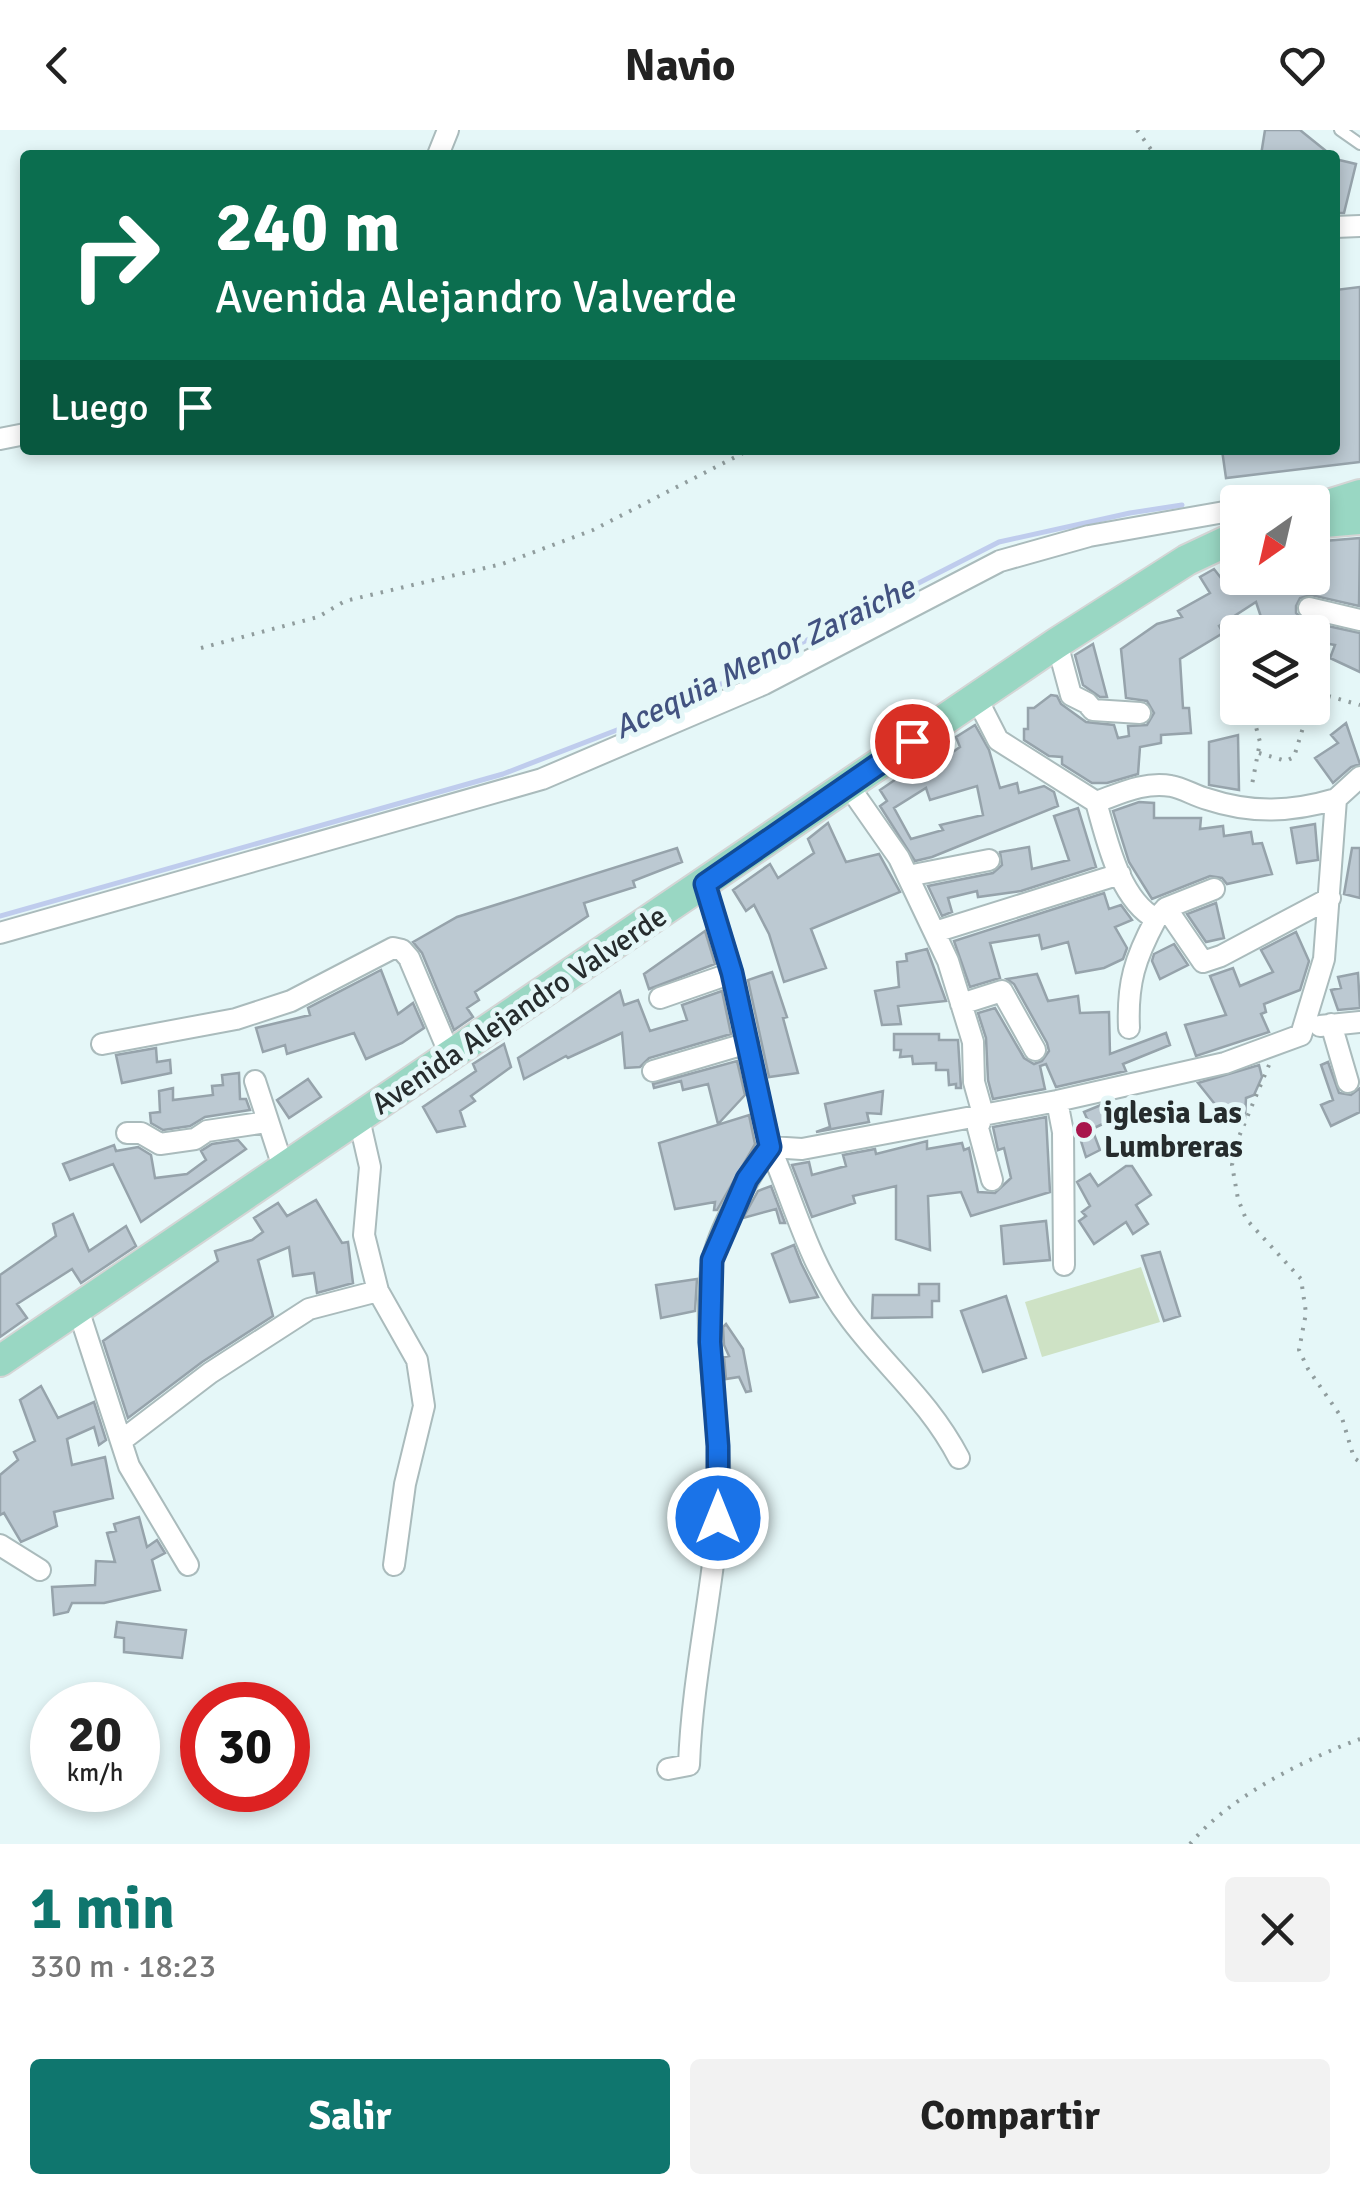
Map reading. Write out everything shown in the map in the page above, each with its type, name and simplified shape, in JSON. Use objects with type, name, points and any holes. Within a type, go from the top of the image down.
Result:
[{"type":"main road","points":[[1330,504],[1360,495]]},
{"type":"main road","points":[[1330,520],[1360,516]]},
{"type":"main road","name":"Avenida Alejandro Valverde","points":[[0,1361],[976,697],[1187,560],[1220,544]]},
{"type":"main road","name":"Avenida Alejandro Valverde","points":[[1187,560],[1220,550]]},
{"type":"street","points":[[0,934],[542,779],[764,684],[1000,560],[1089,536],[1220,515]]},
{"type":"street","points":[[1309,608],[1360,620]]},
{"type":"street","points":[[1057,643],[1071,695],[1087,702],[1093,710],[1140,713]]},
{"type":"street","points":[[976,697],[998,740],[1096,802],[1120,874],[1147,914],[1161,914],[1214,889]]},
{"type":"street","points":[[1096,802],[1140,787],[1170,786],[1247,810],[1306,808],[1336,799],[1360,777]]},
{"type":"street","points":[[848,786],[900,858],[948,960],[973,1042],[974,1082],[983,1114],[978,1128],[992,1180]]},
{"type":"street","points":[[770,1147],[802,1149],[1057,1101],[1225,1063],[1301,1036],[1324,960],[1336,799]]},
{"type":"street","points":[[908,876],[989,860]]},
{"type":"street","points":[[935,932],[1120,874]]},
{"type":"street","points":[[705,884],[732,973],[770,1147],[810,1256],[850,1319],[941,1424],[959,1458]]},
{"type":"street","points":[[1161,914],[1203,962],[1330,898]]},
{"type":"street","points":[[1129,1028],[1128,992],[1138,952],[1161,914]]},
{"type":"street","points":[[102,1044],[236,1019],[290,1002],[392,948],[402,950],[409,958],[450,1055]]},
{"type":"street","points":[[660,998],[732,973]]},
{"type":"street","points":[[961,1004],[1002,992],[1035,1050]]},
{"type":"street","points":[[1303,1028],[1360,1022]]},
{"type":"street","points":[[1331,1024],[1348,1082]]},
{"type":"street","points":[[654,1071],[748,1043]]},
{"type":"street","points":[[255,1081],[284,1170]]},
{"type":"street","points":[[1057,1101],[1063,1150],[1064,1265]]},
{"type":"street","points":[[359,1119],[370,1168],[364,1235],[378,1291],[418,1360],[424,1406],[405,1484],[394,1564]]},
{"type":"street","points":[[127,1133],[142,1133],[160,1144],[266,1122]]},
{"type":"street","points":[[668,1770],[689,1765],[691,1706],[718,1518],[718,1446],[710,1342],[712,1260],[747,1179],[770,1147]]},
{"type":"street","points":[[121,1440],[210,1373],[309,1309],[378,1291]]},
{"type":"street","points":[[78,1309],[129,1466],[188,1565]]},
{"type":"street","points":[[0,1545],[40,1570]]},
{"type":"lane","points":[[1340,130],[1360,144]]},
{"type":"path","points":[[201,648],[318,617],[345,601],[502,564],[592,530],[739,455]]},
{"type":"path","points":[[1330,697],[1360,705]]},
{"type":"path","points":[[1247,810],[1260,742],[1255,725]]},
{"type":"path","points":[[1258,752],[1286,761],[1294,757],[1304,725]]},
{"type":"path","points":[[1275,1045],[1238,1139],[1232,1165],[1238,1200],[1246,1219],[1300,1279],[1306,1313],[1299,1350],[1308,1370],[1342,1418],[1354,1458],[1360,1462]]},
{"type":"path","points":[[1190,1844],[1226,1810],[1285,1772],[1360,1739]]},
{"type":"green space","points":[[1141,1267],[1160,1322],[1042,1357],[1025,1302]]},
{"type":"building","points":[[1265,130],[1300,130],[1325,150],[1262,150]]},
{"type":"building","points":[[1340,160],[1356,164],[1344,213],[1340,213]]},
{"type":"building","points":[[1360,287],[1360,462],[1226,478],[1223,455],[1340,455],[1340,289]]},
{"type":"building","points":[[1360,538],[1359,606],[1311,595],[1330,595],[1330,540]]},
{"type":"building","points":[[1214,569],[1220,577],[1220,595],[1311,595],[1300,598],[1296,606],[1298,615],[1260,615],[1256,602],[1236,615],[1220,615],[1220,635],[1180,659],[1183,708],[1189,708],[1191,733],[1161,735],[1161,743],[1140,747],[1138,774],[1107,783],[1092,783],[1062,764],[1062,757],[1049,756],[1024,740],[1028,708],[1051,695],[1086,722],[1114,725],[1118,738],[1129,736],[1128,726],[1147,725],[1154,713],[1147,701],[1126,698],[1121,649],[1157,624],[1182,617],[1178,611],[1210,593],[1200,577]]},
{"type":"building","points":[[1330,626],[1360,633],[1360,672],[1330,658],[1335,645],[1330,644]]},
{"type":"building","points":[[1093,644],[1107,697],[1100,697],[1083,685],[1075,655]]},
{"type":"building","points":[[1346,723],[1360,764],[1333,783],[1315,758],[1338,743],[1331,735]]},
{"type":"building","points":[[975,725],[989,750],[1000,788],[1017,783],[1019,793],[1044,786],[1054,792],[1058,806],[915,861],[880,806],[887,801],[880,790],[927,758],[931,767],[960,747],[956,737]],"holes":[[[977,786],[983,815],[940,825],[943,830],[911,839],[894,808],[926,788],[930,800]]]},
{"type":"building","points":[[1238,735],[1239,790],[1209,785],[1209,742]]},
{"type":"building","points":[[1139,802],[1154,803],[1154,818],[1201,818],[1200,829],[1223,826],[1224,836],[1251,832],[1253,844],[1262,843],[1272,874],[1227,884],[1222,878],[1210,876],[1152,899],[1129,862],[1113,811]]},
{"type":"building","points":[[1078,808],[1096,867],[1021,891],[978,897],[977,891],[948,898],[952,912],[942,916],[928,886],[993,873],[1002,865],[1000,852],[1029,847],[1032,869],[1069,860],[1054,816]]},
{"type":"building","points":[[828,823],[846,862],[879,854],[900,892],[811,929],[826,968],[784,982],[769,934],[754,905],[746,911],[733,890],[770,864],[778,878],[814,853],[808,839]]},
{"type":"building","points":[[1315,824],[1318,860],[1297,863],[1291,828]]},
{"type":"building","points":[[677,848],[682,862],[633,881],[635,887],[584,903],[588,916],[475,992],[479,1000],[467,1008],[473,1017],[454,1030],[422,953],[413,942],[457,917]]},
{"type":"building","points":[[1352,848],[1360,848],[1360,898],[1344,894]]},
{"type":"building","points":[[1104,893],[1109,909],[1121,905],[1132,920],[1115,927],[1127,948],[1123,959],[1104,968],[1076,973],[1068,942],[1042,949],[1039,935],[990,943],[1000,978],[970,987],[954,941]]},
{"type":"building","points":[[1216,903],[1224,938],[1206,942],[1187,914]]},
{"type":"building","points":[[705,931],[715,964],[649,989],[644,974]]},
{"type":"building","points":[[1296,932],[1309,961],[1300,990],[1264,1004],[1266,1012],[1261,1014],[1269,1032],[1196,1056],[1185,1025],[1226,1015],[1210,976],[1233,968],[1240,986],[1273,972],[1261,950]]},
{"type":"building","points":[[1174,944],[1188,965],[1160,979],[1152,961],[1154,954]]},
{"type":"building","points":[[927,949],[946,1001],[898,1006],[901,1024],[882,1025],[875,991],[899,987],[897,962],[907,961],[906,954]]},
{"type":"building","points":[[381,970],[398,1014],[413,1003],[424,1028],[366,1059],[354,1033],[287,1054],[285,1045],[263,1052],[256,1028],[310,1015],[308,1008]]},
{"type":"building","points":[[772,972],[787,1017],[783,1018],[798,1073],[769,1077],[748,980]]},
{"type":"building","points":[[1358,973],[1360,1008],[1338,1010],[1331,990],[1341,988],[1338,977]]},
{"type":"building","points":[[1037,974],[1048,1001],[1078,996],[1080,1013],[1109,1012],[1110,1054],[1166,1033],[1170,1045],[1123,1064],[1126,1071],[1056,1087],[1046,1064],[1040,1066],[1045,1089],[993,1099],[986,1038],[978,1013],[995,1008],[1024,1058],[1034,1064],[1042,1061],[1049,1051],[1047,1043],[1014,984],[1007,979]]},
{"type":"building","points":[[620,991],[624,1005],[638,1000],[650,1031],[687,1020],[682,1005],[722,991],[731,1034],[649,1058],[640,1067],[625,1068],[622,1033],[524,1079],[518,1058]]},
{"type":"building","points":[[894,1034],[939,1034],[939,1040],[958,1040],[961,1088],[949,1085],[948,1070],[936,1070],[936,1063],[913,1064],[912,1056],[900,1057],[901,1050],[894,1050]]},
{"type":"building","points":[[504,1044],[511,1067],[471,1096],[475,1101],[460,1111],[465,1126],[437,1132],[423,1107],[476,1071],[473,1064]]},
{"type":"building","points":[[156,1048],[157,1062],[170,1060],[171,1073],[122,1083],[116,1055]]},
{"type":"building","points":[[737,1061],[745,1095],[718,1124],[708,1084],[683,1090],[681,1081],[654,1088],[653,1084]]},
{"type":"building","points":[[1328,1062],[1339,1093],[1351,1095],[1360,1088],[1360,1112],[1331,1126],[1321,1105],[1333,1100],[1321,1065]]},
{"type":"building","points":[[1259,1065],[1262,1077],[1254,1095],[1246,1098],[1245,1118],[1230,1123],[1198,1083]]},
{"type":"building","points":[[239,1073],[240,1099],[246,1099],[250,1110],[205,1117],[190,1126],[163,1130],[151,1123],[150,1113],[160,1112],[159,1091],[173,1088],[173,1100],[213,1095],[212,1086],[223,1085],[222,1075]]},
{"type":"building","points":[[308,1079],[321,1097],[289,1118],[277,1100]]},
{"type":"building","points":[[883,1091],[881,1114],[867,1113],[869,1122],[816,1132],[830,1127],[825,1104]]},
{"type":"building","name":"iglesia Las Lumbreras","points":[[1101,1105],[1107,1122],[1092,1129],[1100,1150],[1086,1157],[1076,1125],[1088,1120],[1084,1112]]},
{"type":"building","points":[[749,1115],[755,1144],[717,1210],[715,1202],[675,1209],[659,1143]]},
{"type":"building","points":[[1046,1117],[1050,1192],[971,1216],[961,1192],[928,1196],[930,1250],[896,1239],[896,1186],[853,1196],[855,1203],[812,1217],[792,1165],[809,1162],[812,1175],[846,1166],[843,1155],[875,1149],[876,1154],[927,1141],[927,1149],[962,1143],[964,1150],[969,1148],[978,1192],[995,1193],[1011,1178],[1004,1148],[998,1150],[993,1127]]},
{"type":"building","points":[[238,1140],[246,1149],[141,1222],[113,1164],[70,1180],[63,1164],[114,1145],[116,1151],[138,1147],[151,1155],[155,1178],[187,1174],[206,1160],[201,1151],[212,1144]]},
{"type":"building","points":[[1126,1166],[1132,1166],[1151,1195],[1136,1205],[1148,1224],[1133,1234],[1126,1222],[1094,1244],[1079,1221],[1090,1206],[1077,1182],[1090,1174],[1098,1186]]},
{"type":"building","points":[[771,1186],[785,1223],[780,1223],[776,1209],[743,1218],[758,1191]]},
{"type":"building","points":[[316,1200],[342,1243],[348,1242],[353,1283],[317,1293],[314,1273],[293,1276],[289,1247],[258,1260],[273,1316],[202,1362],[128,1418],[103,1341],[218,1261],[215,1251],[252,1240],[263,1232],[254,1218],[278,1203],[287,1216]]},
{"type":"building","points":[[73,1214],[89,1251],[126,1226],[136,1246],[81,1283],[72,1269],[17,1304],[27,1318],[0,1337],[0,1275],[56,1236],[53,1224]]},
{"type":"building","points":[[1046,1221],[1050,1260],[1004,1264],[1001,1226]]},
{"type":"building","points":[[794,1245],[818,1297],[790,1302],[772,1254]]},
{"type":"building","points":[[1160,1252],[1180,1316],[1164,1321],[1142,1256]]},
{"type":"building","points":[[697,1279],[695,1311],[661,1318],[656,1285]]},
{"type":"building","points":[[919,1284],[939,1284],[939,1301],[932,1301],[932,1317],[872,1318],[873,1295],[919,1295]]},
{"type":"building","points":[[1006,1296],[1026,1358],[983,1372],[961,1311]]},
{"type":"building","points":[[726,1324],[743,1349],[751,1391],[746,1392],[739,1377],[726,1379]]},
{"type":"building","points":[[41,1386],[58,1418],[94,1402],[106,1440],[99,1445],[94,1427],[67,1439],[72,1465],[105,1457],[113,1498],[54,1512],[57,1526],[21,1542],[4,1513],[0,1515],[0,1475],[18,1460],[14,1452],[35,1441],[20,1400]]},
{"type":"building","points":[[139,1517],[147,1547],[157,1540],[165,1553],[152,1560],[160,1590],[104,1603],[72,1603],[68,1612],[54,1615],[52,1587],[95,1585],[96,1561],[115,1562],[107,1533],[116,1531],[114,1524]]},
{"type":"building","points":[[117,1622],[186,1630],[182,1658],[124,1652],[124,1638],[115,1637]]},
{"type":"waterway","name":"Acequia Menor Zaraiche","points":[[0,916],[503,774],[674,708],[999,542],[1182,505]]},
{"type":"place","name":"iglesia Las Lumbreras","points":[[1084,1130]]},
{"type":"route","points":[[718,1518],[718,1446],[710,1342],[712,1260],[747,1179],[770,1147],[732,973],[705,884],[912,741]]}]
